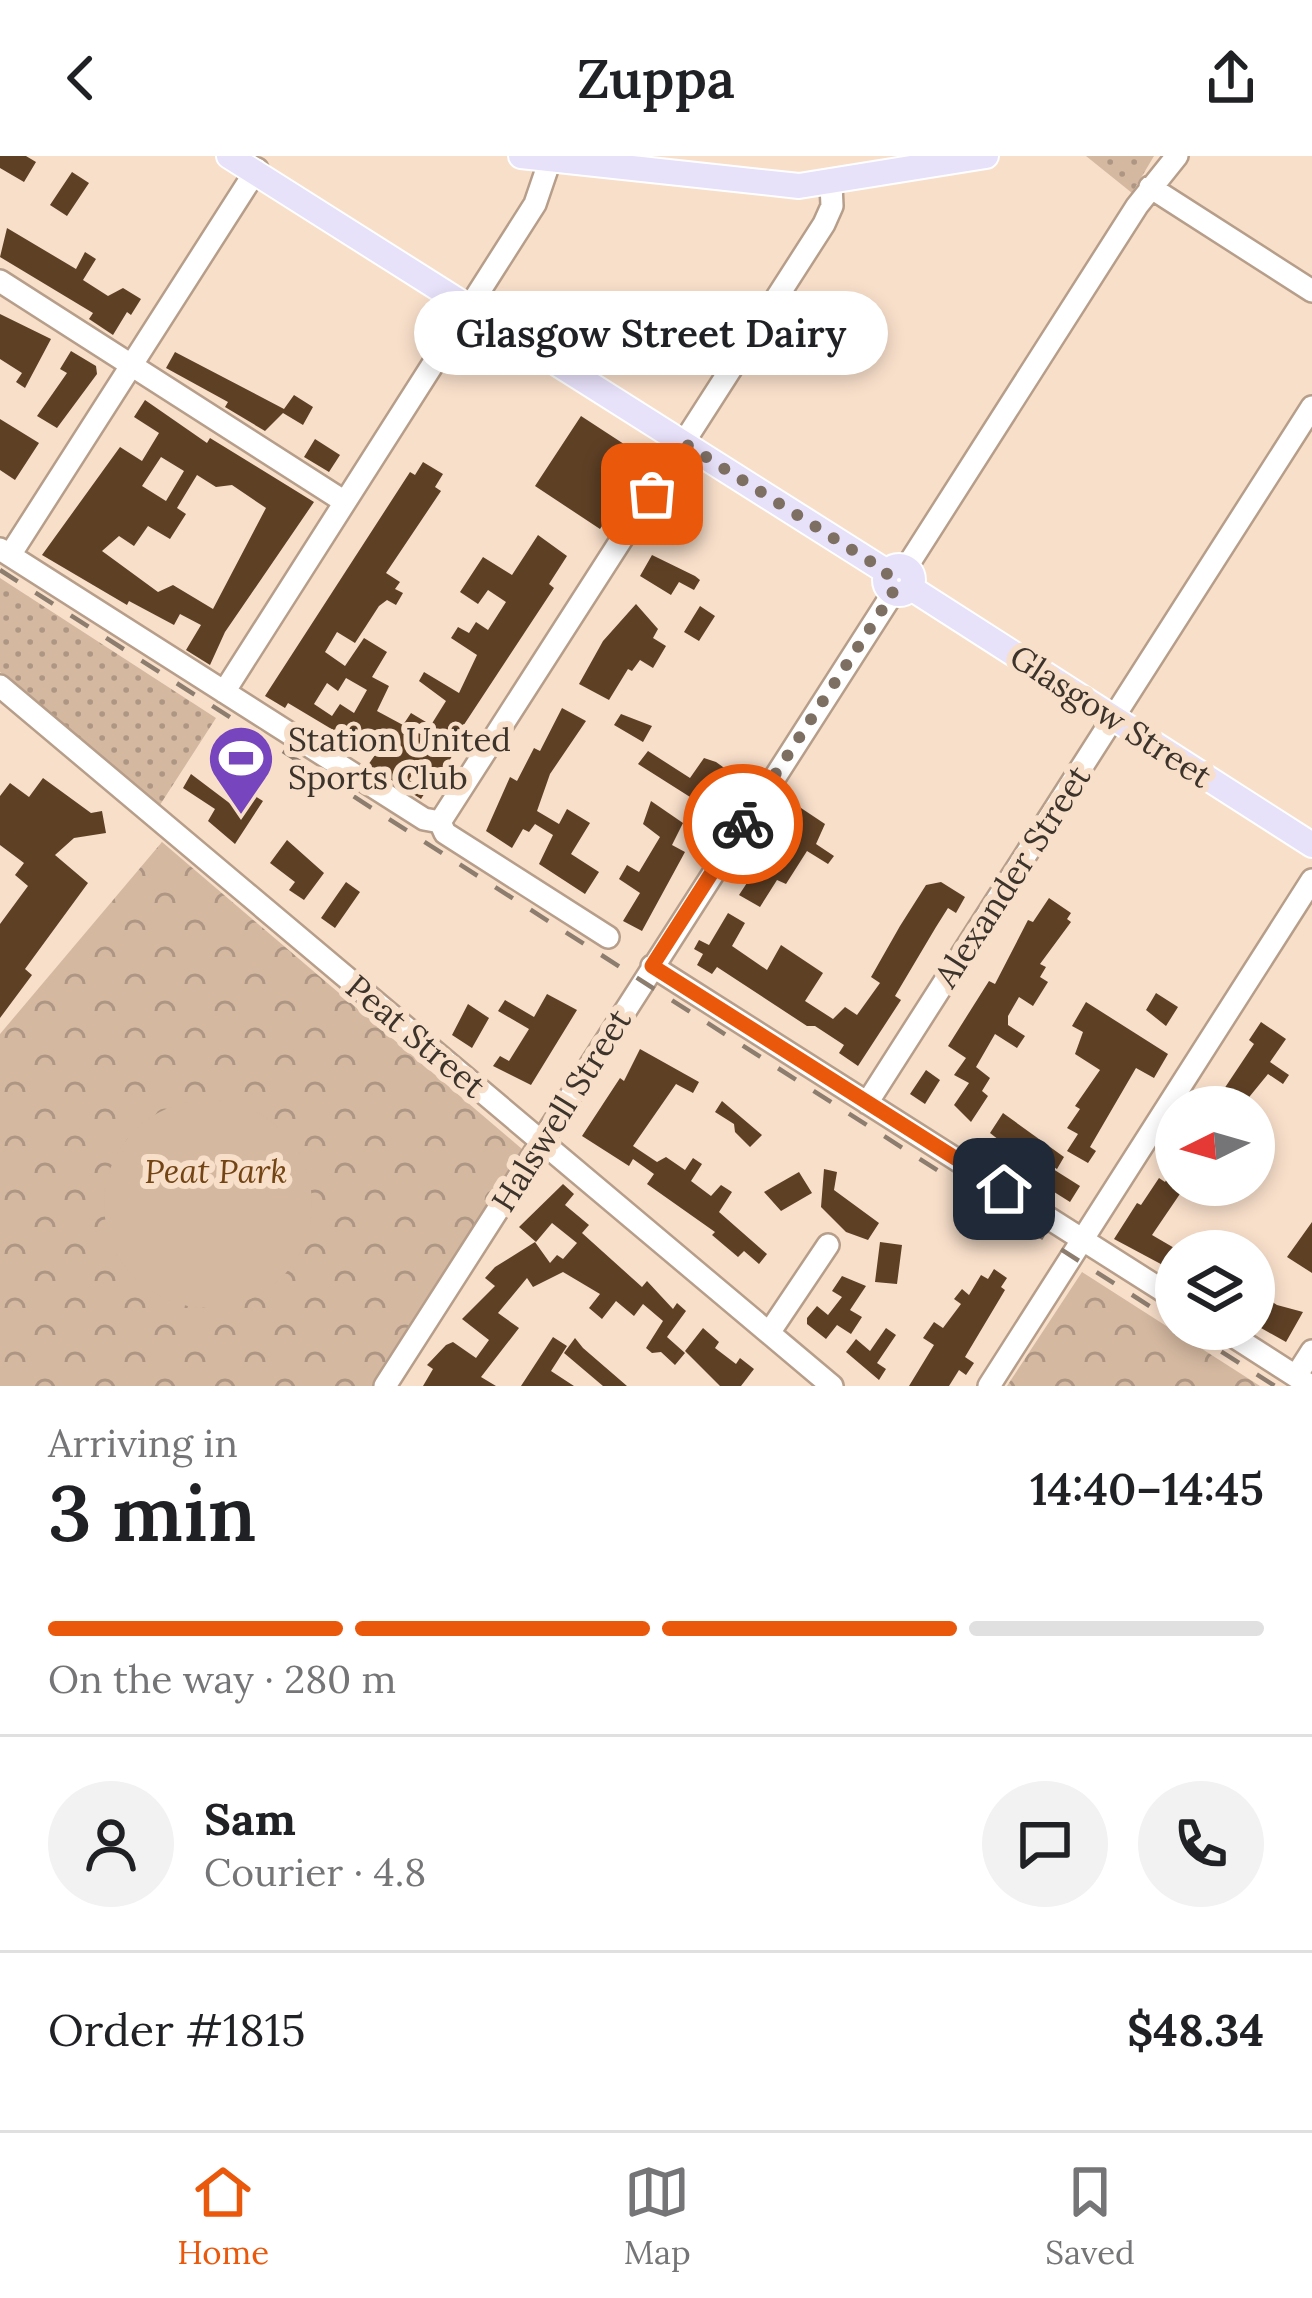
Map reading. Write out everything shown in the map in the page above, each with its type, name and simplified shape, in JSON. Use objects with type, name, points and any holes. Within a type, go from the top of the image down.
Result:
[{"type":"main road","name":"Glasgow Street","points":[[229,156],[257,160],[470,306],[1312,845]]},
{"type":"main road","points":[[521,156],[773,186],[831,184],[986,156]]},
{"type":"street","name":"Halswell Street","points":[[385,1386],[1157,173],[1177,156]]},
{"type":"street","points":[[257,160],[130,365],[5,552],[424,819],[440,822]]},
{"type":"street","points":[[224,692],[543,189],[550,160]]},
{"type":"street","points":[[1157,173],[1312,291]]},
{"type":"street","points":[[440,822],[824,224],[832,206],[831,184]]},
{"type":"street","points":[[0,281],[346,502]]},
{"type":"street","name":"Alexander Street","points":[[867,1102],[1312,407]]},
{"type":"street","name":"Peat Street","points":[[0,686],[832,1386]]},
{"type":"street","points":[[440,822],[445,833],[608,937]]},
{"type":"street","points":[[989,1386],[1312,880]]},
{"type":"street","points":[[652,966],[1155,1285]]},
{"type":"street","points":[[769,1333],[830,1243]]},
{"type":"street","points":[[1255,1350],[1304,1381],[1312,1351]]},
{"type":"green space","points":[[1086,156],[1154,156],[1132,193]]},
{"type":"green space","points":[[0,578],[216,718],[158,808],[0,672]]},
{"type":"green space","name":"Peat Park","points":[[162,842],[529,1155],[381,1386],[0,1386],[0,1034]]},
{"type":"green space","points":[[208,1100],[248,1108],[282,1130],[304,1164],[312,1204],[304,1244],[282,1278],[248,1300],[208,1308],[168,1300],[134,1278],[112,1244],[104,1204],[112,1164],[134,1130],[168,1108]]},
{"type":"green space","points":[[1082,1272],[1155,1319],[1155,1350],[1204,1350],[1260,1386],[1007,1386]]},
{"type":"building","points":[[0,156],[26,156],[36,162],[24,182],[0,168]]},
{"type":"building","points":[[72,172],[89,183],[67,216],[50,205]]},
{"type":"building","points":[[7,228],[76,269],[85,252],[96,259],[83,280],[108,296],[123,288],[141,299],[113,335],[89,319],[93,313],[0,257]]},
{"type":"building","points":[[0,314],[51,339],[25,388],[16,382],[22,373],[0,359]]},
{"type":"building","points":[[71,351],[96,366],[97,374],[57,428],[37,416],[67,373],[60,369]]},
{"type":"building","points":[[175,352],[284,409],[294,395],[313,407],[303,425],[283,413],[265,431],[225,407],[228,402],[166,368]]},
{"type":"building","points":[[145,400],[207,443],[210,438],[314,502],[225,632],[210,665],[186,650],[201,625],[180,614],[174,625],[129,601],[127,605],[42,555],[120,447],[142,461],[159,433],[134,417]],"holes":[[[161,457],[184,471],[166,501],[142,486]],[[197,475],[216,487],[232,485],[266,508],[213,609],[173,585],[158,592],[102,551],[119,536],[134,546],[148,526],[170,539],[186,514],[177,508]]]},
{"type":"building","points":[[581,416],[630,448],[612,474],[629,486],[600,529],[535,486]]},
{"type":"building","points":[[0,419],[39,443],[15,480],[0,470]]},
{"type":"building","points":[[315,439],[340,455],[329,472],[304,457]]},
{"type":"building","points":[[423,462],[443,474],[435,487],[441,491],[386,573],[400,582],[395,589],[403,593],[396,605],[387,600],[379,606],[355,643],[337,632],[325,652],[345,666],[364,638],[387,652],[372,677],[389,686],[377,711],[403,725],[411,713],[431,725],[446,701],[419,681],[424,672],[459,693],[477,655],[451,638],[458,627],[469,633],[476,622],[488,630],[506,602],[488,590],[478,604],[460,592],[483,557],[512,575],[538,535],[567,556],[549,584],[554,588],[446,752],[452,756],[442,774],[419,762],[409,780],[426,791],[421,799],[368,765],[375,755],[288,703],[285,708],[265,696],[410,472],[415,475]],"holes":[[[346,678],[367,690],[354,713],[340,704],[332,716],[314,704],[327,683],[338,691]]]},
{"type":"building","points":[[687,474],[702,483],[674,527],[659,518]]},
{"type":"building","points":[[652,555],[700,580],[694,590],[679,582],[671,595],[640,576]]},
{"type":"building","points":[[636,604],[658,629],[653,638],[666,646],[653,668],[640,660],[632,671],[628,669],[609,700],[579,684],[603,641]]},
{"type":"building","points":[[700,606],[715,616],[699,641],[684,632]]},
{"type":"building","points":[[562,708],[586,721],[550,774],[537,811],[559,824],[567,809],[590,823],[571,854],[599,872],[585,894],[539,864],[553,835],[535,824],[529,832],[523,829],[512,848],[486,831],[510,777],[517,781],[534,748],[540,751]]},
{"type":"building","points":[[621,714],[652,726],[643,742],[614,725]]},
{"type":"building","points":[[249,740],[260,747],[255,755],[272,766],[261,783],[236,760]]},
{"type":"building","points":[[648,751],[690,778],[704,758],[716,762],[730,772],[728,782],[709,809],[638,764]]},
{"type":"building","points":[[191,774],[236,808],[247,791],[263,801],[235,844],[208,821],[215,809],[183,788]]},
{"type":"building","points":[[43,778],[91,813],[102,811],[106,833],[74,838],[55,855],[88,883],[25,969],[32,975],[0,1018],[0,924],[28,886],[15,875],[24,863],[0,845],[0,796],[10,783],[29,797]]},
{"type":"building","points":[[651,801],[683,823],[672,845],[685,852],[642,931],[623,921],[640,893],[619,879],[627,865],[639,872],[660,837],[643,824]]},
{"type":"building","points":[[798,806],[825,824],[816,844],[834,856],[828,864],[807,851],[786,884],[777,880],[760,907],[739,895]]},
{"type":"building","points":[[287,840],[324,873],[304,900],[289,890],[295,882],[270,863]]},
{"type":"building","points":[[346,882],[360,892],[335,928],[321,918]]},
{"type":"building","points":[[941,882],[965,897],[956,913],[948,908],[895,996],[901,1000],[858,1066],[839,1053],[844,1045],[815,1026],[807,1026],[717,967],[712,974],[697,965],[703,954],[694,949],[699,940],[709,945],[728,913],[745,923],[732,946],[767,970],[781,945],[823,973],[805,1001],[833,1019],[845,1007],[857,1015],[880,983],[871,977],[900,926],[926,885]]},
{"type":"building","points":[[1049,898],[1071,913],[1067,919],[1071,922],[1040,964],[1046,967],[1040,977],[1048,982],[1033,1006],[1019,997],[1008,1016],[1008,1025],[1025,1036],[1017,1048],[995,1034],[976,1067],[990,1078],[982,1091],[988,1096],[971,1122],[954,1105],[969,1083],[954,1075],[966,1058],[948,1046],[989,981],[995,984],[1028,920],[1033,922]]},
{"type":"building","points":[[1156,993],[1178,1007],[1166,1026],[1146,1010]]},
{"type":"building","points":[[547,994],[577,1010],[531,1085],[493,1066],[500,1056],[509,1061],[529,1029],[498,1011],[505,1000],[534,1017]]},
{"type":"building","points":[[1086,1002],[1168,1054],[1154,1078],[1136,1068],[1090,1147],[1096,1151],[1088,1163],[1067,1151],[1078,1134],[1067,1128],[1080,1109],[1075,1106],[1100,1070],[1075,1054],[1083,1032],[1072,1026]]},
{"type":"building","points":[[468,1004],[489,1018],[472,1048],[452,1035]]},
{"type":"building","points":[[1261,1022],[1286,1039],[1270,1062],[1289,1075],[1283,1084],[1268,1074],[1258,1086],[1226,1086],[1254,1044],[1249,1040]]},
{"type":"building","points":[[640,1049],[699,1082],[693,1093],[676,1084],[633,1146],[657,1162],[666,1157],[685,1170],[693,1158],[702,1164],[691,1181],[711,1196],[721,1185],[732,1192],[719,1212],[767,1254],[759,1264],[744,1251],[738,1257],[712,1235],[715,1232],[647,1184],[654,1174],[633,1159],[629,1166],[582,1136],[620,1078],[624,1081]]},
{"type":"building","points":[[926,1070],[940,1080],[925,1104],[910,1094]]},
{"type":"building","points":[[722,1101],[762,1135],[750,1147],[735,1132],[734,1124],[715,1112]]},
{"type":"building","points":[[1003,1113],[1064,1157],[1057,1169],[1035,1156],[1027,1168],[1013,1159],[1017,1154],[990,1133]]},
{"type":"building","points":[[824,1169],[837,1172],[834,1190],[879,1223],[868,1240],[846,1232],[821,1207]]},
{"type":"building","points":[[1053,1169],[1080,1186],[1070,1202],[1043,1185]]},
{"type":"building","points":[[799,1172],[812,1193],[781,1211],[764,1192]]},
{"type":"building","points":[[563,1184],[574,1194],[565,1205],[589,1225],[582,1233],[642,1287],[647,1281],[673,1309],[677,1303],[686,1311],[667,1337],[685,1353],[675,1365],[661,1352],[652,1353],[646,1348],[663,1321],[643,1304],[634,1316],[616,1301],[602,1319],[589,1308],[600,1294],[563,1272],[533,1287],[527,1278],[498,1313],[519,1328],[481,1377],[496,1386],[423,1386],[433,1369],[427,1365],[446,1345],[453,1342],[476,1358],[489,1340],[462,1319],[495,1286],[485,1278],[495,1267],[535,1242],[550,1263],[557,1255],[563,1259],[577,1243],[552,1223],[536,1242],[519,1227]]},
{"type":"building","points":[[1155,1184],[1155,1206],[1172,1206],[1152,1235],[1155,1261],[1114,1239],[1137,1203],[1141,1205]]},
{"type":"building","points":[[1312,1222],[1312,1273],[1287,1257]]},
{"type":"building","points":[[880,1242],[902,1245],[897,1284],[875,1282]]},
{"type":"building","points":[[994,1269],[1007,1278],[1001,1287],[1005,1290],[965,1357],[974,1363],[966,1375],[959,1370],[949,1386],[909,1386],[934,1345],[923,1338],[934,1322],[943,1328],[961,1304],[954,1299],[962,1289],[969,1295],[981,1275],[988,1279]]},
{"type":"building","points":[[842,1276],[866,1286],[850,1310],[862,1317],[851,1334],[837,1325],[826,1339],[807,1324],[807,1318],[817,1306],[828,1315],[842,1297],[832,1291]]},
{"type":"building","points":[[1275,1304],[1303,1312],[1286,1342],[1275,1336]]},
{"type":"building","points":[[703,1328],[719,1342],[715,1348],[736,1364],[740,1358],[754,1369],[741,1386],[720,1386],[685,1351]]},
{"type":"building","points":[[886,1328],[896,1335],[877,1363],[886,1369],[879,1380],[846,1352],[856,1339],[870,1351]]},
{"type":"building","points":[[553,1337],[567,1346],[551,1371],[574,1386],[521,1386]]},
{"type":"building","points":[[575,1338],[627,1386],[603,1386],[564,1353]]},
{"type":"railway","points":[[0,570],[1155,1310]]},
{"type":"railway","points":[[1219,1350],[1275,1386]]},
{"type":"way so far","points":[[652,494],[684,443],[887,572],[886,586],[893,593],[743,824]]},
{"type":"place","name":"Glasgow Street Dairy","points":[[652,494]]},
{"type":"place","name":"Station United Sports Club","points":[[241,817]]},
{"type":"route","points":[[743,824],[652,966],[1004,1189]]}]
